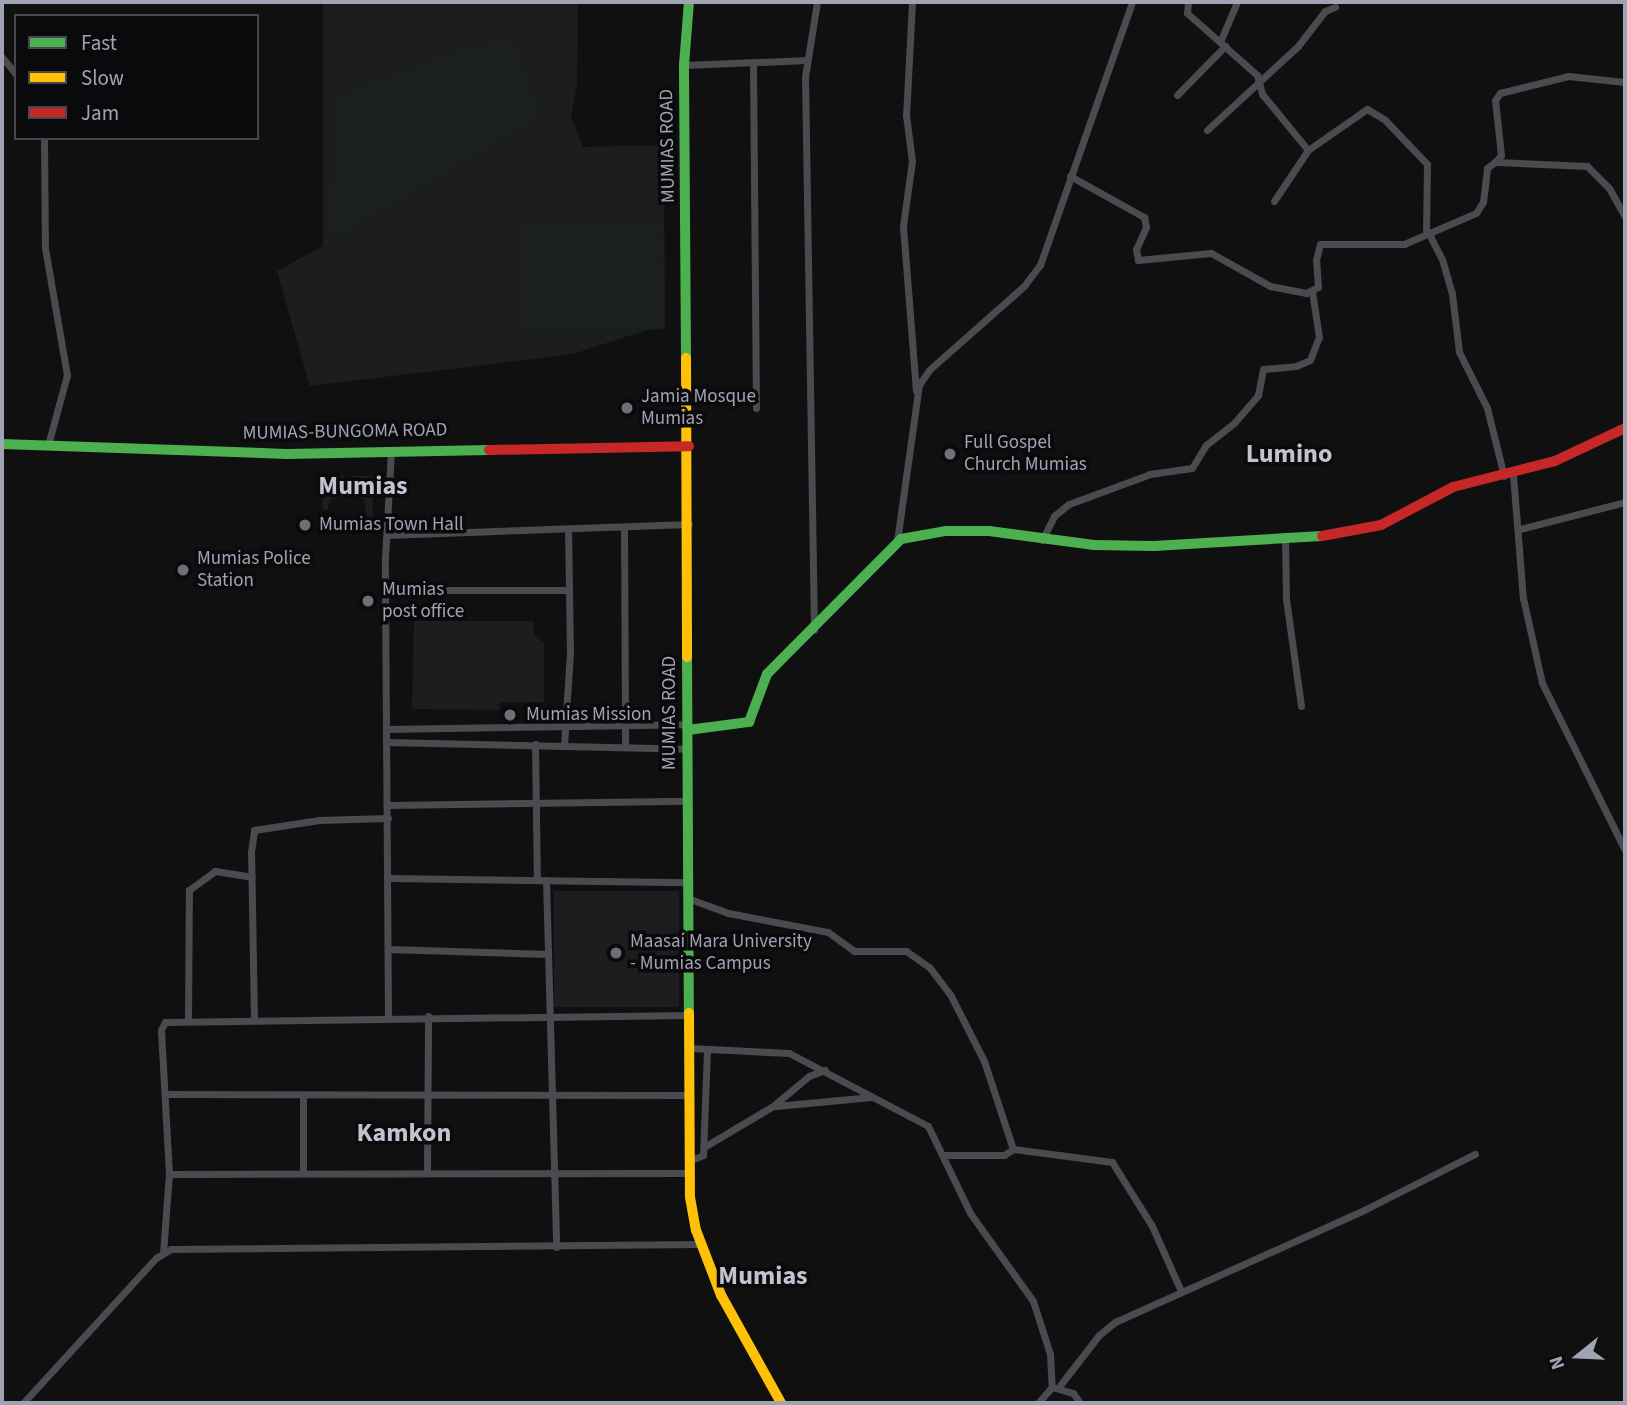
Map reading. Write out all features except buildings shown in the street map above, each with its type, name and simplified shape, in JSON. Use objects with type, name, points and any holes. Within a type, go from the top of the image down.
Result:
[{"type":"street","name":"MUMIAS ROAD","points":[[689,2],[684,65],[689,446],[687,749],[691,1210],[721,1295],[780,1403]]},
{"type":"street","points":[[814,631],[806,60],[817,2]]},
{"type":"street","points":[[386,729],[566,724],[688,727],[749,722],[764,678],[814,631],[897,541],[916,391],[903,226],[912,161],[906,115],[912,2]]},
{"type":"street","points":[[916,391],[929,370],[1034,275],[1132,2]]},
{"type":"street","points":[[1188,2],[1187,13],[1257,75],[1258,83],[1308,150]]},
{"type":"street","points":[[1177,95],[1223,44],[1237,2]]},
{"type":"street","points":[[1207,130],[1312,31],[1325,11],[1335,7]]},
{"type":"street","points":[[2,57],[14,72]]},
{"type":"street","points":[[684,65],[806,60]]},
{"type":"street","points":[[753,64],[756,408]]},
{"type":"street","points":[[1042,540],[1054,516],[1069,504],[1150,474],[1188,470],[1206,444],[1234,423],[1258,395],[1263,369],[1296,366],[1310,360],[1320,337],[1312,292],[1318,284],[1320,244],[1395,245],[1479,211],[1487,168],[1501,155],[1495,100],[1500,93],[1568,76],[1625,82]]},
{"type":"street","points":[[1275,201],[1308,150],[1362,110],[1379,116],[1427,164],[1427,233],[1442,259],[1452,294],[1460,352],[1487,408],[1508,476],[1520,529],[1523,598],[1542,683],[1625,850]]},
{"type":"street","points":[[44,140],[45,248],[67,376],[48,445]]},
{"type":"street","points":[[1495,162],[1587,166],[1609,188],[1625,217]]},
{"type":"street","points":[[1070,176],[1113,196],[1144,216],[1146,226],[1136,249],[1138,260],[1211,253],[1270,286],[1312,292]]},
{"type":"street","points":[[897,541],[960,531],[1042,540],[1154,546],[1333,535],[1371,528],[1453,486],[1508,476],[1625,428]]},
{"type":"street","name":"MUMIAS-BUNGOMA ROAD","points":[[2,444],[287,454],[391,449],[689,446]]},
{"type":"street","points":[[388,1016],[386,590],[391,449]]},
{"type":"street","points":[[1520,529],[1625,502]]},
{"type":"street","points":[[387,535],[568,531],[689,524]]},
{"type":"street","points":[[624,527],[625,747]]},
{"type":"street","points":[[564,745],[569,590],[568,531]]},
{"type":"street","points":[[1285,536],[1286,599],[1301,706]]},
{"type":"street","points":[[386,590],[569,590]]},
{"type":"street","points":[[386,742],[687,749]]},
{"type":"street","points":[[535,744],[536,804],[547,954],[556,1247]]},
{"type":"street","points":[[388,805],[688,801]]},
{"type":"street","points":[[254,1020],[251,844],[256,828],[388,818]]},
{"type":"street","points":[[188,1019],[189,890],[215,871],[252,877]]},
{"type":"street","points":[[389,877],[689,882]]},
{"type":"street","points":[[690,900],[728,913],[828,932],[854,951],[899,950],[924,962],[951,996],[984,1061],[1013,1149]]},
{"type":"street","points":[[388,949],[547,954]]},
{"type":"street","points":[[163,1253],[169,1174],[162,1027],[169,1020],[690,1015]]},
{"type":"street","points":[[426,1171],[428,1016]]},
{"type":"street","points":[[690,1048],[789,1053],[928,1126],[970,1213],[1033,1301],[1051,1353],[1055,1388]]},
{"type":"street","points":[[169,1174],[303,1170],[552,1172],[689,1167],[702,1158],[704,1147],[707,1049]]},
{"type":"street","points":[[704,1147],[774,1106],[809,1076],[825,1070]]},
{"type":"street","points":[[166,1094],[303,1097],[689,1095]]},
{"type":"street","points":[[303,1097],[303,1170]]},
{"type":"street","points":[[774,1106],[873,1097]]},
{"type":"street","points":[[943,1155],[1004,1155],[1013,1149],[1112,1162],[1152,1226],[1181,1291]]},
{"type":"street","points":[[1038,1403],[1055,1388],[1108,1328],[1181,1291],[1366,1209],[1475,1154]]},
{"type":"street","points":[[23,1403],[163,1253],[211,1246],[556,1247],[701,1244]]},
{"type":"street","points":[[1055,1388],[1073,1393],[1080,1403]]},
{"type":"shaded area","points":[[323,2],[578,2],[577,83],[571,117],[583,147],[664,145],[665,329],[647,330],[573,354],[310,386],[277,271],[323,246]]},
{"type":"shaded area","points":[[513,40],[540,116],[337,236],[330,227],[339,96],[464,49]]},
{"type":"shaded area","points":[[659,220],[661,327],[523,329],[521,222]]},
{"type":"shaded area","points":[[322,476],[344,476],[344,497],[331,499],[327,510],[323,510]]},
{"type":"shaded area","points":[[353,476],[374,476],[372,525],[368,525],[364,499],[353,497]]},
{"type":"shaded area","points":[[414,621],[533,621],[534,634],[544,643],[544,702],[500,702],[499,710],[412,709]]},
{"type":"shaded area","name":"Maasai Mara University - Mumias Campus","points":[[554,891],[679,891],[679,1007],[554,1007]]},
{"type":"traffic: fast","points":[[686,358],[684,65],[689,2]]},
{"type":"traffic: fast","points":[[2,444],[287,454],[489,450]]},
{"type":"traffic: fast","points":[[688,730],[749,722],[767,674],[901,539],[946,531],[989,531],[1094,545],[1154,546],[1322,536]]},
{"type":"traffic: fast","points":[[687,657],[689,1013]]},
{"type":"traffic: slow","points":[[686,358],[687,657]]},
{"type":"traffic: slow","points":[[689,1013],[690,1197],[696,1230],[721,1295],[781,1403]]},
{"type":"traffic: jam","points":[[1322,536],[1381,525],[1453,487],[1555,461],[1625,428]]},
{"type":"traffic: jam","points":[[489,450],[689,446]]},
{"type":"place","name":"Jamia Mosque Mumias","points":[[627,408]]},
{"type":"place","name":"Full Gospel Church Mumias","points":[[950,454]]},
{"type":"place","name":"Mumias Town Hall","points":[[305,525]]},
{"type":"place","name":"Mumias Police Station","points":[[183,570]]},
{"type":"place","name":"Mumias post office","points":[[368,601]]},
{"type":"place","name":"Mumias Mission","points":[[510,715]]},
{"type":"place","name":"Maasai Mara University - Mumias Campus","points":[[616,953]]},
{"type":"district","name":"Lumino","points":[[1289,454]]},
{"type":"district","name":"Mumias","points":[[363,486]]},
{"type":"district","name":"Kamkon","points":[[404,1133]]},
{"type":"district","name":"Mumias","points":[[763,1276]]}]
